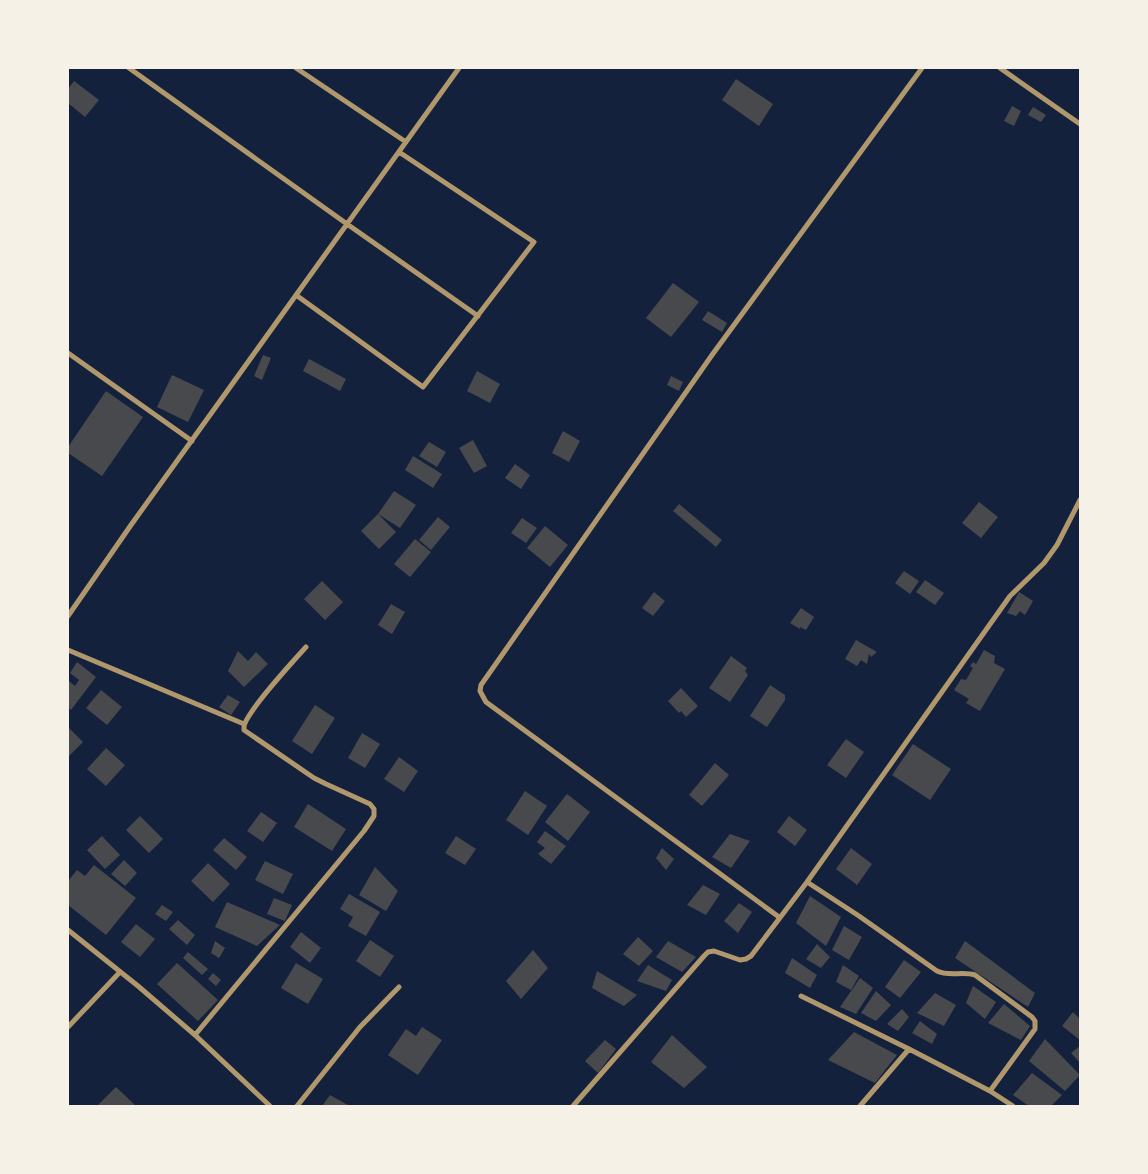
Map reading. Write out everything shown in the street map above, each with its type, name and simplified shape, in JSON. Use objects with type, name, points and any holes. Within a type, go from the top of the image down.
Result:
[{"type":"street","points":[[129,68],[478,316]]},
{"type":"street","points":[[296,68],[406,142]]},
{"type":"street","points":[[68,616],[460,68]]},
{"type":"street","points":[[779,918],[486,702],[480,691],[480,685],[712,355],[922,68]]},
{"type":"street","points":[[1000,68],[1080,124]]},
{"type":"street","points":[[296,295],[424,387],[534,242],[399,152]]},
{"type":"street","points":[[68,352],[192,441]]},
{"type":"street","points":[[573,1106],[704,956],[711,951],[740,960],[751,956],[807,882],[1010,596],[1044,563],[1057,545],[1080,500]]},
{"type":"street","points":[[195,1035],[364,832],[374,816],[374,809],[370,804],[314,778],[244,730],[244,724],[268,691],[306,647]]},
{"type":"street","points":[[68,650],[244,724]]},
{"type":"street","points":[[807,882],[937,970],[948,974],[969,973],[975,975],[1032,1017],[1035,1021],[1036,1029],[990,1091]]},
{"type":"street","points":[[68,930],[195,1035],[270,1106]]},
{"type":"street","points":[[68,1027],[120,972]]},
{"type":"street","points":[[297,1106],[360,1027],[399,987]]},
{"type":"street","points":[[801,996],[990,1091],[1013,1106]]},
{"type":"street","points":[[860,1106],[909,1049]]},
{"type":"building","points":[[736,79],[773,104],[759,126],[722,100]]},
{"type":"building","points":[[74,81],[99,100],[85,117],[68,103],[68,89]]},
{"type":"building","points":[[1012,106],[1021,111],[1014,126],[1004,121]]},
{"type":"building","points":[[1033,107],[1046,115],[1041,122],[1028,115]]},
{"type":"building","points":[[673,283],[699,302],[671,337],[646,318]]},
{"type":"building","points":[[708,311],[727,323],[722,332],[702,320]]},
{"type":"building","points":[[263,355],[271,358],[262,380],[254,376]]},
{"type":"building","points":[[309,359],[346,379],[340,391],[303,371]]},
{"type":"building","points":[[477,371],[500,384],[490,403],[467,391]]},
{"type":"building","points":[[172,375],[204,390],[188,422],[157,407]]},
{"type":"building","points":[[671,376],[683,382],[679,391],[667,385]]},
{"type":"building","points":[[106,391],[143,417],[102,476],[68,453],[68,447]]},
{"type":"building","points":[[563,431],[580,441],[569,462],[552,453]]},
{"type":"building","points":[[473,440],[487,466],[474,473],[459,448]]},
{"type":"building","points":[[429,442],[446,452],[437,467],[419,456]]},
{"type":"building","points":[[413,456],[442,474],[433,488],[405,470]]},
{"type":"building","points":[[515,464],[530,475],[521,489],[505,478]]},
{"type":"building","points":[[394,491],[416,505],[400,528],[378,514]]},
{"type":"building","points":[[979,502],[998,517],[981,538],[962,523]]},
{"type":"building","points":[[679,504],[722,540],[716,547],[673,511]]},
{"type":"building","points":[[378,514],[396,532],[379,549],[361,531]]},
{"type":"building","points":[[438,517],[450,527],[431,550],[419,540]]},
{"type":"building","points":[[522,518],[537,528],[526,543],[511,533]]},
{"type":"building","points":[[545,526],[568,545],[550,567],[527,548]]},
{"type":"building","points":[[415,539],[431,552],[410,577],[394,564]]},
{"type":"building","points":[[904,571],[919,581],[910,594],[895,583]]},
{"type":"building","points":[[925,580],[944,593],[935,605],[916,592]]},
{"type":"building","points":[[322,581],[343,602],[325,620],[304,599]]},
{"type":"building","points":[[654,592],[665,601],[653,616],[642,608]]},
{"type":"building","points":[[1019,592],[1033,601],[1025,615],[1020,611],[1016,616],[1007,613]]},
{"type":"building","points":[[391,604],[405,612],[392,634],[378,625]]},
{"type":"building","points":[[801,608],[814,617],[806,630],[790,623]]},
{"type":"building","points":[[856,640],[877,652],[871,657],[869,654],[867,664],[861,660],[857,666],[845,659]]},
{"type":"building","points":[[984,650],[995,656],[994,663],[1005,669],[980,711],[966,703],[969,699],[954,690],[961,679],[966,680],[973,668],[970,666],[973,662],[976,664]]},
{"type":"building","points":[[238,651],[248,661],[256,652],[268,664],[244,687],[228,671]]},
{"type":"building","points":[[731,656],[747,668],[745,671],[748,675],[730,702],[709,688]]},
{"type":"building","points":[[77,662],[96,677],[71,710],[68,707],[68,683],[69,681],[75,686],[79,680],[70,673]]},
{"type":"building","points":[[770,685],[785,695],[785,700],[767,727],[750,716]]},
{"type":"building","points":[[681,688],[698,706],[686,717],[681,711],[679,713],[668,701]]},
{"type":"building","points":[[101,690],[122,707],[107,725],[86,708]]},
{"type":"building","points":[[228,695],[240,702],[231,715],[219,707]]},
{"type":"building","points":[[315,705],[335,718],[312,754],[292,741]]},
{"type":"building","points":[[68,727],[83,742],[68,757]]},
{"type":"building","points":[[362,733],[380,744],[365,768],[348,758]]},
{"type":"building","points":[[846,739],[864,752],[846,778],[827,765]]},
{"type":"building","points":[[913,744],[951,769],[930,800],[892,775]]},
{"type":"building","points":[[106,748],[125,765],[106,786],[87,769]]},
{"type":"building","points":[[399,757],[418,771],[404,792],[384,779]]},
{"type":"building","points":[[715,763],[729,775],[702,806],[689,795]]},
{"type":"building","points":[[525,791],[547,806],[528,835],[506,820]]},
{"type":"building","points":[[567,794],[590,812],[568,841],[545,822]]},
{"type":"building","points":[[308,804],[346,829],[332,851],[294,827]]},
{"type":"building","points":[[261,812],[277,823],[263,842],[247,831]]},
{"type":"building","points":[[140,816],[163,839],[149,853],[126,830]]},
{"type":"building","points":[[789,816],[807,830],[795,846],[777,832]]},
{"type":"building","points":[[545,831],[566,846],[551,864],[538,854],[545,848],[537,842]]},
{"type":"building","points":[[730,834],[750,841],[731,868],[712,857]]},
{"type":"building","points":[[102,836],[120,855],[105,869],[87,850]]},
{"type":"building","points":[[456,836],[476,849],[465,865],[445,853]]},
{"type":"building","points":[[224,838],[247,857],[236,870],[213,850]]},
{"type":"building","points":[[662,848],[674,859],[666,870],[656,858]]},
{"type":"building","points":[[851,848],[872,864],[857,885],[836,869]]},
{"type":"building","points":[[124,860],[137,873],[125,886],[111,874]]},
{"type":"building","points":[[265,861],[293,874],[283,894],[255,880]]},
{"type":"building","points":[[208,863],[230,884],[213,902],[191,881]]},
{"type":"building","points":[[94,865],[136,898],[106,935],[68,905],[68,881],[77,870],[85,876]]},
{"type":"building","points":[[375,867],[398,891],[386,911],[359,895]]},
{"type":"building","points":[[703,885],[720,894],[706,915],[687,905]]},
{"type":"building","points":[[349,894],[380,912],[366,936],[348,926],[353,917],[340,909]]},
{"type":"building","points":[[810,896],[841,917],[826,946],[796,923]]},
{"type":"building","points":[[274,898],[292,905],[285,921],[267,914]]},
{"type":"building","points":[[227,902],[280,925],[257,946],[215,927]]},
{"type":"building","points":[[739,903],[752,912],[738,933],[724,921]]},
{"type":"building","points":[[162,905],[173,912],[166,921],[155,914]]},
{"type":"building","points":[[178,920],[195,935],[187,945],[169,929]]},
{"type":"building","points":[[136,924],[155,939],[140,957],[121,942]]},
{"type":"building","points":[[844,926],[862,937],[849,960],[832,950]]},
{"type":"building","points":[[301,932],[321,948],[310,963],[290,947]]},
{"type":"building","points":[[638,937],[653,951],[639,966],[623,954]]},
{"type":"building","points":[[370,940],[394,956],[380,977],[356,961]]},
{"type":"building","points":[[215,941],[225,948],[219,958],[211,953]]},
{"type":"building","points":[[668,941],[696,957],[682,972],[656,957]]},
{"type":"building","points":[[965,941],[1035,993],[1028,1007],[955,958]]},
{"type":"building","points":[[817,944],[830,957],[821,968],[806,959]]},
{"type":"building","points":[[533,950],[548,968],[521,999],[506,981]]},
{"type":"building","points":[[188,952],[208,969],[202,975],[183,958]]},
{"type":"building","points":[[792,958],[817,975],[810,988],[785,973]]},
{"type":"building","points":[[904,960],[921,972],[900,998],[885,987]]},
{"type":"building","points":[[177,963],[218,1000],[198,1021],[157,984]]},
{"type":"building","points":[[296,963],[323,979],[308,1004],[281,988]]},
{"type":"building","points":[[648,965],[672,980],[666,991],[637,981]]},
{"type":"building","points":[[843,965],[859,976],[851,990],[836,982]]},
{"type":"building","points":[[597,971],[637,995],[624,1006],[592,988]]},
{"type":"building","points":[[213,973],[221,980],[216,986],[208,979]]},
{"type":"building","points":[[860,978],[873,988],[856,1014],[840,1007]]},
{"type":"building","points":[[973,986],[996,1002],[985,1019],[966,1003]]},
{"type":"building","points":[[876,991],[891,1005],[876,1021],[861,1013]]},
{"type":"building","points":[[935,993],[956,1005],[944,1026],[917,1013]]},
{"type":"building","points":[[1004,1004],[1030,1026],[1021,1040],[988,1023]]},
{"type":"building","points":[[902,1009],[909,1017],[898,1031],[887,1024]]},
{"type":"building","points":[[1073,1012],[1080,1019],[1080,1040],[1062,1026]]},
{"type":"building","points":[[920,1021],[937,1034],[932,1044],[912,1033]]},
{"type":"building","points":[[422,1027],[442,1040],[418,1075],[388,1055],[406,1029],[416,1036]]},
{"type":"building","points":[[854,1032],[897,1055],[875,1083],[828,1060]]},
{"type":"building","points":[[672,1035],[707,1067],[684,1088],[651,1062]]},
{"type":"building","points":[[1045,1039],[1080,1075],[1065,1091],[1029,1061]]},
{"type":"building","points":[[605,1040],[616,1049],[598,1073],[585,1061]]},
{"type":"building","points":[[1080,1046],[1080,1063],[1071,1053]]},
{"type":"building","points":[[1032,1073],[1062,1095],[1051,1106],[1029,1106],[1013,1095]]},
{"type":"building","points":[[116,1087],[136,1106],[97,1106]]},
{"type":"building","points":[[330,1095],[348,1105],[322,1106]]}]
